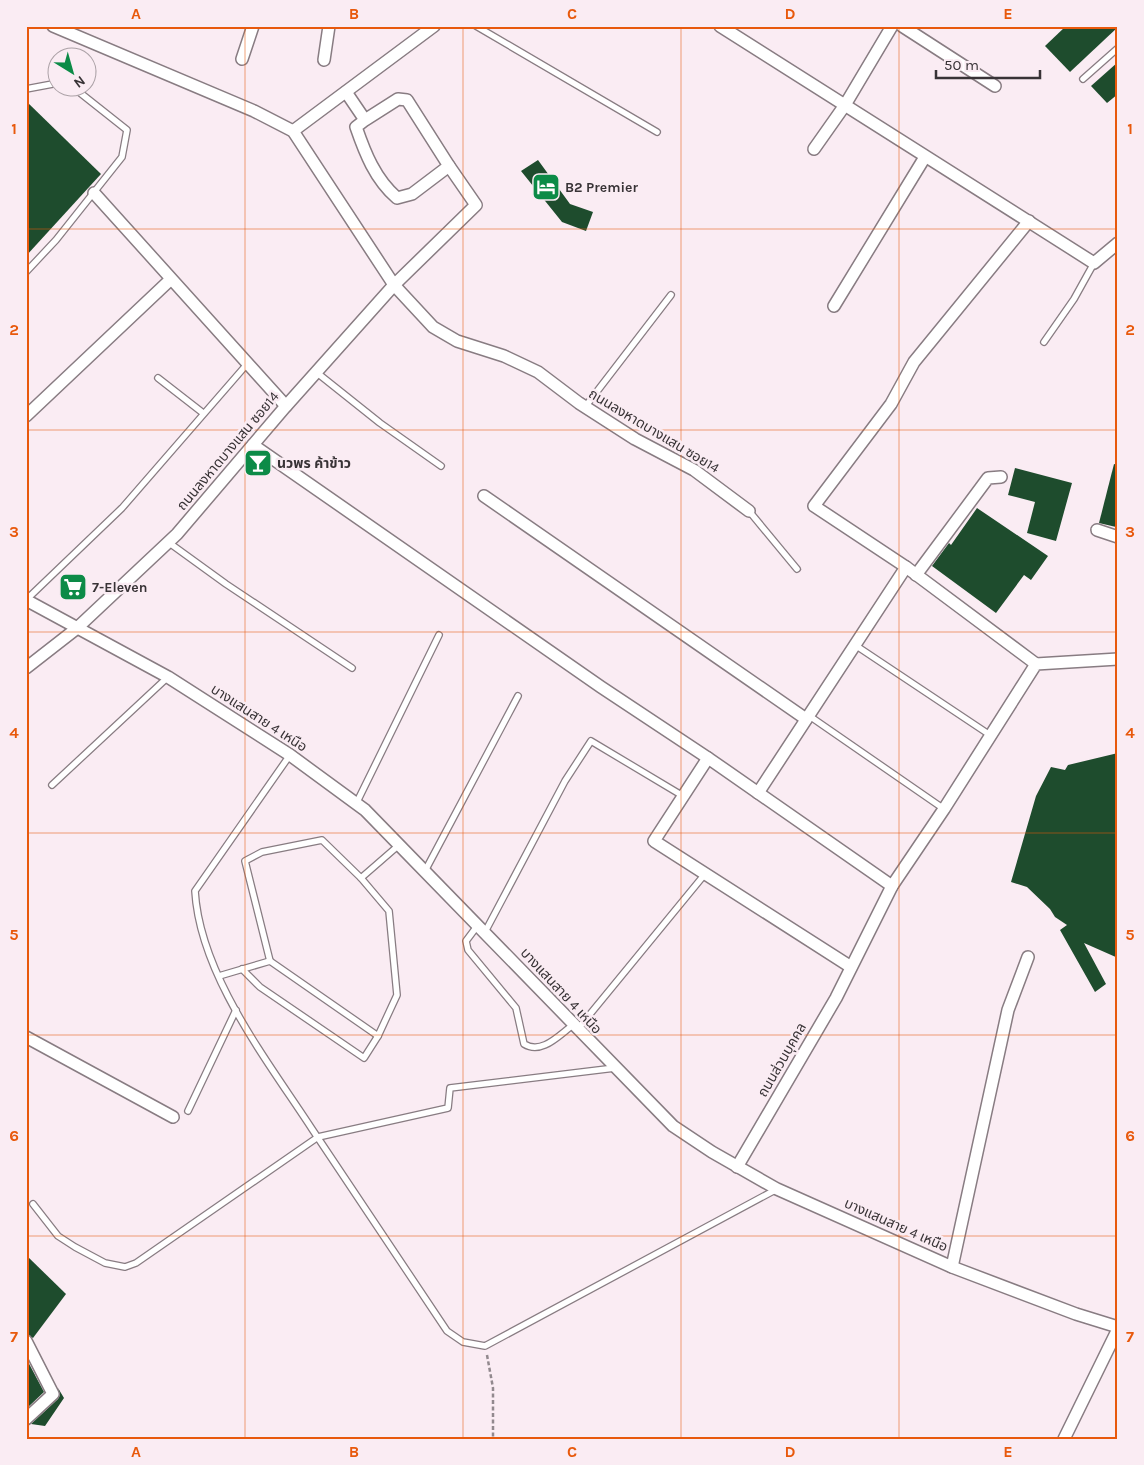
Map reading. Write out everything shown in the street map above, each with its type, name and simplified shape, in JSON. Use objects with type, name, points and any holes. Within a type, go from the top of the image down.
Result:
[{"type":"street","name":"ถนนลงหาดบางแสน ซอย14","points":[[53,26],[254,111],[293,131],[394,285],[433,327],[457,341],[504,356],[538,372],[585,407],[635,439],[694,470],[749,511]]},
{"type":"street","points":[[242,59],[253,26]]},
{"type":"street","points":[[324,60],[330,26]]},
{"type":"street","points":[[293,131],[434,26]]},
{"type":"street","points":[[720,26],[1094,263],[1118,243]]},
{"type":"street","points":[[814,149],[845,105],[892,26]]},
{"type":"street","points":[[902,26],[995,86]]},
{"type":"street","points":[[346,92],[365,120]]},
{"type":"street","points":[[394,285],[476,205],[407,100],[398,99],[356,127],[367,156],[384,187],[397,198],[412,194],[449,166]]},
{"type":"street","points":[[834,306],[925,157]]},
{"type":"street","points":[[94,193],[170,280],[286,406]]},
{"type":"street","points":[[1028,221],[914,362],[891,404],[814,506],[906,567],[1036,664],[1118,659]]},
{"type":"street","points":[[26,416],[170,280]]},
{"type":"street","name":"ถนนลงหาดบางแสน ซอย14","points":[[26,668],[76,629],[168,542],[394,285]]},
{"type":"street","points":[[253,445],[601,687],[708,758],[892,886]]},
{"type":"street","points":[[916,575],[988,478],[1001,477]]},
{"type":"street","points":[[484,496],[807,717]]},
{"type":"street","points":[[1097,530],[1118,537]]},
{"type":"street","points":[[758,793],[906,567]]},
{"type":"street","name":"บางแสนสาย 4 เหนือ","points":[[26,600],[76,629],[168,677],[290,755],[356,804],[425,871],[575,1028],[673,1126],[737,1167],[777,1189],[952,1266],[1076,1314],[1118,1328]]},
{"type":"street","name":"ถนนส่วนบุคคล","points":[[737,1167],[836,998],[892,886],[944,810],[1036,664]]},
{"type":"street","points":[[708,758],[654,841],[851,967]]},
{"type":"street","points":[[952,1266],[1008,1010],[1028,957]]},
{"type":"street","points":[[26,1037],[173,1117]]},
{"type":"street","points":[[1064,1439],[1118,1328]]},
{"type":"street","points":[[26,1341],[53,1394],[26,1419]]},
{"type":"lane","points":[[476,26],[656,132]]},
{"type":"lane","points":[[1083,79],[1118,48]]},
{"type":"lane","points":[[26,89],[48,85]]},
{"type":"lane","points":[[26,272],[94,193],[122,157],[127,130],[87,98]]},
{"type":"lane","points":[[1044,342],[1074,299],[1094,263]]},
{"type":"lane","points":[[585,407],[670,295]]},
{"type":"lane","points":[[26,600],[122,508],[248,363]]},
{"type":"lane","points":[[316,372],[380,423],[441,466]]},
{"type":"lane","points":[[158,378],[203,413]]},
{"type":"lane","points":[[749,511],[797,569]]},
{"type":"lane","points":[[168,542],[226,584],[352,668]]},
{"type":"lane","points":[[356,804],[439,635]]},
{"type":"lane","points":[[855,645],[990,735]]},
{"type":"lane","points":[[52,785],[168,677]]},
{"type":"lane","points":[[425,871],[518,696]]},
{"type":"lane","points":[[807,717],[944,810]]},
{"type":"lane","points":[[683,796],[591,741],[565,781],[482,929],[466,940],[468,950],[516,1008],[524,1044],[536,1047],[546,1045],[575,1028],[704,874]]},
{"type":"lane","points":[[290,755],[195,891],[196,916],[204,944],[236,1010],[447,1331],[463,1342],[485,1346],[777,1189]]},
{"type":"lane","points":[[242,970],[260,987],[364,1058],[378,1036],[397,995],[389,911],[361,878],[322,840],[262,852],[245,861],[270,961],[378,1036]]},
{"type":"lane","points":[[361,878],[399,845]]},
{"type":"lane","points":[[219,976],[270,961]]},
{"type":"lane","points":[[188,1111],[236,1010]]},
{"type":"lane","points":[[34,1204],[58,1236],[105,1263],[125,1268],[136,1263],[215,1210],[318,1137],[448,1108],[450,1088],[615,1068]]},
{"type":"path","points":[[485,1346],[493,1388],[493,1439]]},
{"type":"building","points":[[1066,26],[1118,27],[1070,72],[1045,46]]},
{"type":"building","points":[[1118,62],[1118,94],[1107,103],[1091,86]]},
{"type":"building","points":[[26,101],[101,174],[26,256]]},
{"type":"building","name":"B2 Premier","points":[[538,160],[570,204],[593,212],[586,231],[562,222],[521,171]]},
{"type":"building","points":[[1114,464],[1118,465],[1116,527],[1099,523]]},
{"type":"building","points":[[1015,468],[1072,483],[1056,541],[1027,533],[1035,502],[1008,495]]},
{"type":"building","points":[[977,508],[1048,556],[1031,580],[1024,575],[996,613],[932,566],[949,543],[951,545]]},
{"type":"building","points":[[1118,753],[1118,958],[1084,943],[1106,984],[1095,992],[1060,930],[1067,925],[1055,917],[1050,909],[1027,887],[1011,882],[1036,796],[1051,767],[1065,770],[1068,765]]},
{"type":"building","points":[[26,1255],[66,1294],[33,1338],[26,1334]]},
{"type":"building","points":[[26,1358],[44,1392],[26,1409]]},
{"type":"building","points":[[58,1388],[64,1398],[45,1426],[31,1424],[58,1399],[60,1395]]},
{"type":"place","name":"B2 Premier","points":[[546,187]]},
{"type":"place","name":"นวพร ค้าข้าว","points":[[258,463]]},
{"type":"place","name":"7-Eleven","points":[[73,587]]}]
